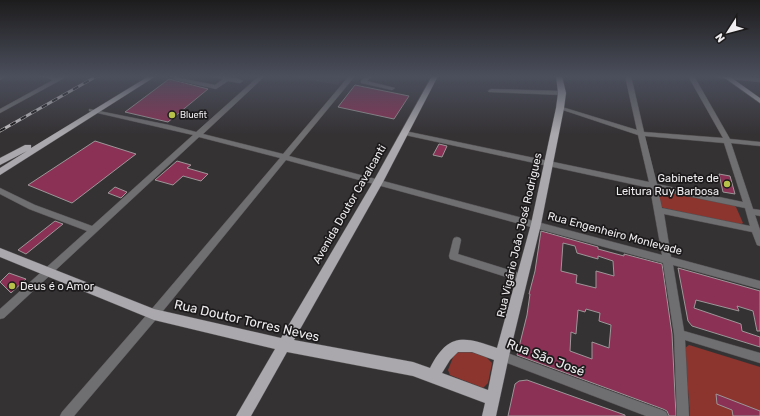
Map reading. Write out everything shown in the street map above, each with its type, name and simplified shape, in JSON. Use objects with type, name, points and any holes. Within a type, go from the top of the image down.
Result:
[{"type":"main road","points":[[0,164],[44,138],[95,111],[117,95]]},
{"type":"main road","points":[[0,172],[121,95]]},
{"type":"main road","name":"Avenida Doutor Cavalcanti","points":[[243,416],[378,182],[425,95]]},
{"type":"main road","name":"Rua Vigário João José Rodrigues","points":[[489,416],[502,356],[536,224],[562,95]]},
{"type":"main road","name":"Rua Doutor Torres Neves","points":[[0,252],[154,314],[285,345],[413,369],[493,399]]},
{"type":"main road","name":"Rua São José","points":[[433,376],[446,354],[454,346],[468,345],[502,356]]},
{"type":"street","points":[[0,111],[29,95]]},
{"type":"street","points":[[0,315],[241,95]]},
{"type":"street","points":[[66,416],[154,314],[336,95]]},
{"type":"street","points":[[633,95],[659,210],[679,334],[683,416]]},
{"type":"street","points":[[702,95],[727,140],[760,243]]},
{"type":"street","points":[[560,108],[642,134],[760,144]]},
{"type":"street","name":"Rua Engenheiro Monlevade","points":[[95,111],[284,157],[760,285]]},
{"type":"street","points":[[405,133],[653,186],[760,213]]},
{"type":"street","points":[[0,191],[32,207],[94,230]]},
{"type":"street","points":[[659,210],[756,230]]},
{"type":"street","points":[[749,210],[760,218]]},
{"type":"street","points":[[457,240],[453,256],[522,278]]},
{"type":"street","points":[[679,334],[760,358]]},
{"type":"street","name":"Rua São José","points":[[502,356],[662,416]]},
{"type":"shaded area","points":[[660,188],[731,203],[736,207],[743,223],[740,225],[661,207],[657,190]]},
{"type":"shaded area","points":[[689,345],[760,367],[760,416],[690,416],[685,348]]},
{"type":"shaded area","points":[[462,349],[486,357],[492,363],[488,383],[483,388],[450,375],[448,370],[456,350]]},
{"type":"building","points":[[147,95],[200,95],[168,122],[125,112]]},
{"type":"building","points":[[347,95],[409,96],[394,119],[338,107]]},
{"type":"building","points":[[95,141],[136,154],[72,203],[28,185]]},
{"type":"building","points":[[439,144],[447,146],[442,157],[433,155]]},
{"type":"building","points":[[177,161],[191,165],[187,168],[208,174],[201,181],[183,176],[173,185],[155,180]]},
{"type":"building","name":"Gabinete de Leitura Ruy Barbosa","points":[[719,174],[730,176],[735,194],[723,192]]},
{"type":"building","points":[[115,187],[127,192],[121,198],[108,193]]},
{"type":"building","points":[[55,221],[63,224],[26,254],[18,250]]},
{"type":"building","points":[[541,231],[598,247],[598,249],[662,264],[672,334],[676,416],[669,416],[667,411],[663,409],[517,355],[527,315],[529,294],[535,271]],"holes":[[[563,243],[575,246],[577,253],[598,259],[598,256],[613,261],[614,276],[596,271],[596,288],[576,283],[577,275],[561,271]],[[586,309],[600,313],[599,321],[611,325],[609,348],[592,342],[592,359],[570,351],[571,332],[576,334],[578,310],[585,312]]]},
{"type":"building","points":[[678,268],[760,291],[760,331],[757,331],[753,311],[737,306],[739,311],[696,300],[694,308],[741,324],[742,331],[760,337],[760,347],[692,326],[688,321]]},
{"type":"building","name":"Deus é o Amor","points":[[9,273],[26,279],[11,293],[0,282]]},
{"type":"building","points":[[527,380],[625,416],[508,416],[515,384],[519,381]]},
{"type":"building","points":[[716,394],[760,411],[760,416],[733,416],[732,410],[717,404]]},
{"type":"railway","points":[[0,131],[63,95]]},
{"type":"place","name":"Bluefit","points":[[172,115]]},
{"type":"place","name":"Gabinete de Leitura Ruy Barbosa","points":[[727,184]]},
{"type":"place","name":"Deus é o Amor","points":[[12,286]]}]
